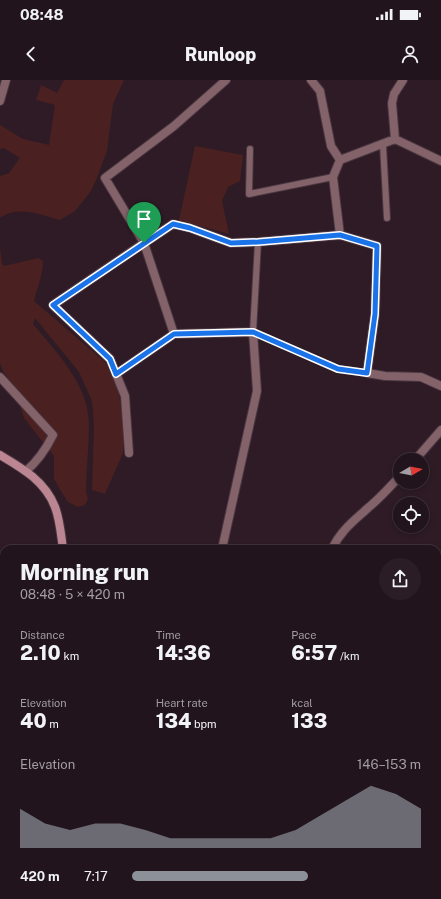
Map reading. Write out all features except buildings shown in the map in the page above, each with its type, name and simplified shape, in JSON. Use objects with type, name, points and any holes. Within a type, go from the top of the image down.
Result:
[{"type":"street","points":[[0,100],[6,80]]},
{"type":"street","points":[[174,334],[144,243],[104,178],[174,126],[226,80]]},
{"type":"street","points":[[311,80],[320,91],[331,146],[340,160]]},
{"type":"street","points":[[395,139],[392,103],[394,94],[403,80]]},
{"type":"street","points":[[340,235],[333,177],[340,160],[383,145],[395,139]]},
{"type":"street","points":[[395,139],[441,161]]},
{"type":"street","points":[[129,453],[125,396],[110,359],[53,305],[173,224],[190,228],[231,243],[340,235],[377,246],[375,314],[367,373],[385,376],[421,377],[441,386]]},
{"type":"street","points":[[116,374],[174,334],[253,332],[257,391],[223,545]]},
{"type":"street","points":[[0,377],[53,435],[34,465],[26,471]]},
{"type":"street","points":[[421,453],[441,430]]},
{"type":"street","points":[[0,455],[26,471],[44,487],[55,506],[62,545]]},
{"type":"street","points":[[334,545],[345,528],[393,483]]},
{"type":"lane","points":[[383,145],[387,218]]},
{"type":"lane","points":[[250,150],[249,194],[333,177]]},
{"type":"lane","points":[[258,242],[253,332],[338,369],[367,373]]},
{"type":"shaded area","points":[[64,80],[124,80],[113,104],[107,151],[91,191],[75,211],[60,220],[29,212],[14,212],[0,218],[0,176],[9,173],[20,158],[4,148],[0,149],[0,125],[23,139],[49,145],[55,105],[36,100],[41,85],[57,93]]},
{"type":"shaded area","points":[[195,146],[243,155],[240,181],[228,187],[222,201],[229,234],[179,220]]},
{"type":"shaded area","points":[[0,247],[2,264],[4,266],[38,258],[43,261],[41,276],[34,301],[105,362],[118,389],[123,417],[123,453],[105,494],[92,490],[94,425],[92,401],[79,372],[35,318],[33,324],[61,358],[78,383],[88,410],[89,433],[86,492],[88,499],[85,505],[78,507],[68,502],[61,491],[54,479],[54,456],[24,418],[13,386],[3,371],[0,363]]},
{"type":"route","points":[[173,224],[190,228],[231,243],[340,235],[377,246],[375,314],[367,373],[338,369],[253,332],[174,334],[116,374],[110,359],[53,305],[144,243],[173,224]]}]
